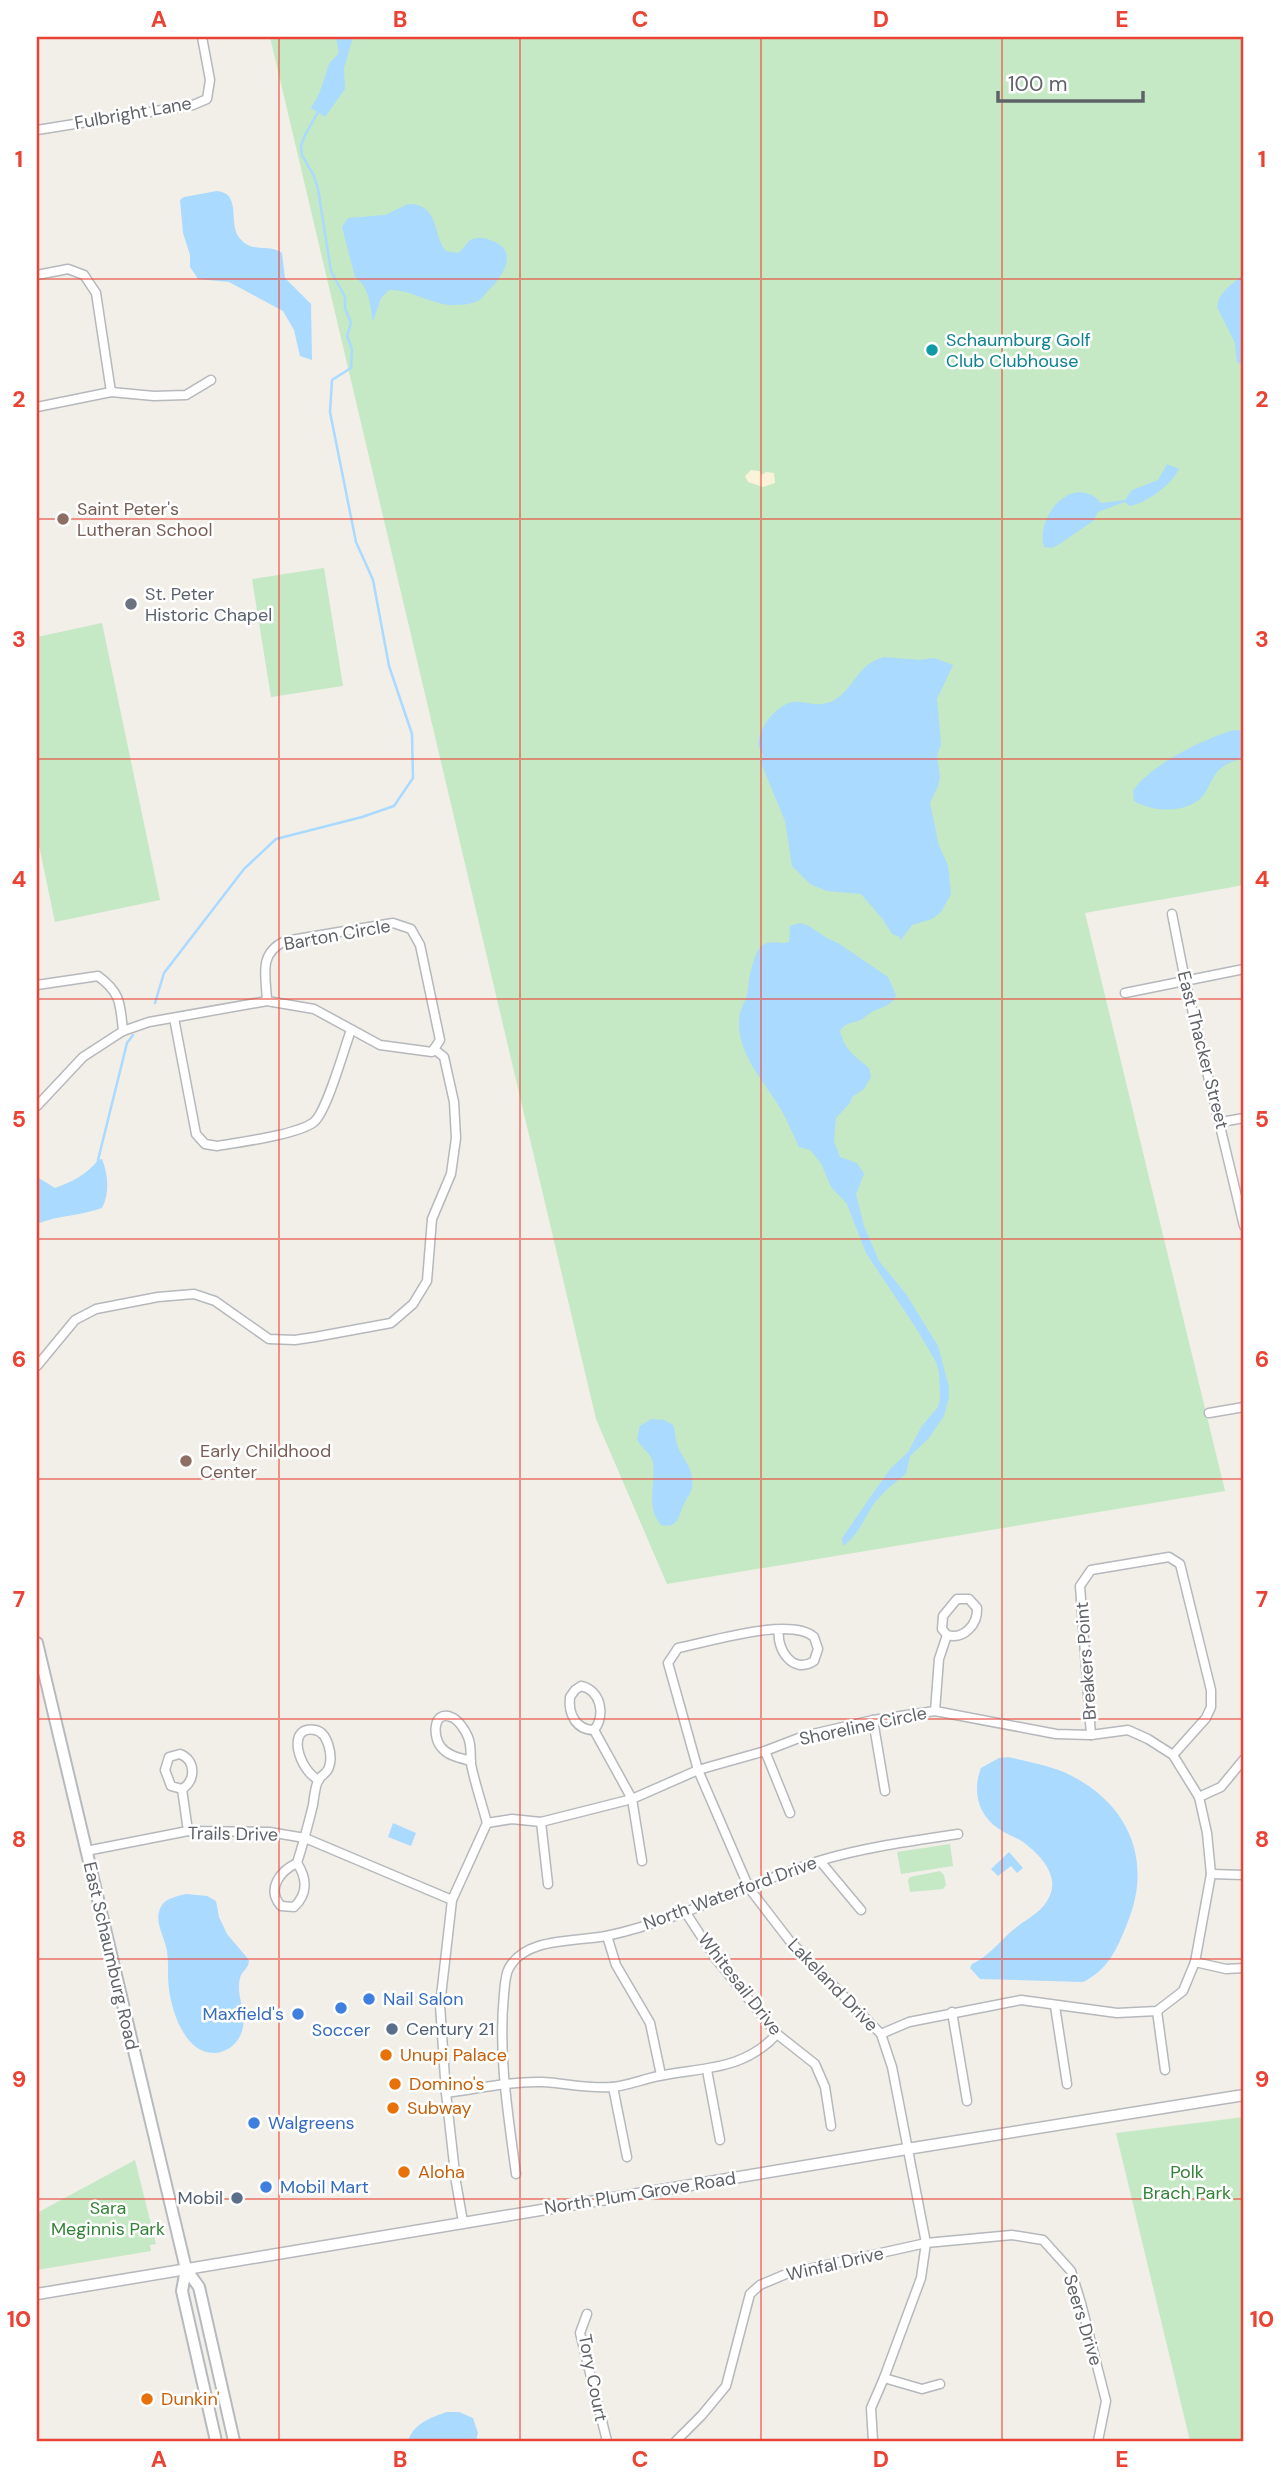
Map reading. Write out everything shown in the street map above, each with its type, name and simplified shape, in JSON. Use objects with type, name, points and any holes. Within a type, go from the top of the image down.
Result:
[{"type":"main road","name":"East Schaumburg Road","points":[[37,1643],[186,2269],[199,2287],[234,2441]]},
{"type":"main road","name":"East Schaumburg Road","points":[[186,2269],[182,2291],[216,2441]]},
{"type":"street","name":"Fulbright Lane","points":[[37,130],[193,104],[207,99],[210,80],[202,37]]},
{"type":"street","points":[[37,275],[68,269],[84,275],[96,293],[111,392]]},
{"type":"street","points":[[37,407],[111,392],[154,396],[186,395],[211,380]]},
{"type":"street","name":"East Thacker Street","points":[[1172,914],[1185,980],[1244,1226]]},
{"type":"street","name":"Barton Circle","points":[[267,1001],[266,958],[273,947],[285,941],[393,923],[411,929],[420,945],[440,1040],[433,1051]]},
{"type":"street","points":[[1125,993],[1244,969]]},
{"type":"street","points":[[37,985],[98,975],[120,997],[123,1031]]},
{"type":"street","points":[[37,1106],[83,1057],[123,1031],[149,1022],[267,1001],[314,1009],[380,1045],[433,1051],[444,1057],[454,1102],[456,1138],[451,1174],[432,1219],[427,1281],[413,1304],[391,1323],[295,1340],[269,1339],[215,1301],[194,1294],[158,1297],[96,1309],[75,1320],[37,1366]]},
{"type":"street","points":[[174,1018],[196,1134],[205,1144],[217,1146],[300,1129],[315,1121],[324,1106],[351,1030]]},
{"type":"street","points":[[1221,1122],[1244,1118]]},
{"type":"street","points":[[1209,1413],[1244,1407]]},
{"type":"street","name":"Breakers Point","points":[[1091,1735],[1080,1586],[1091,1570],[1168,1557],[1180,1564],[1211,1690],[1211,1707],[1206,1718],[1173,1755]]},
{"type":"street","points":[[957,1599],[969,1599],[977,1608],[975,1621],[965,1633],[953,1637],[947,1635],[942,1629],[943,1616],[957,1599]]},
{"type":"street","name":"Lakeland Drive","points":[[779,1630],[771,1628],[678,1648],[668,1663],[698,1770],[749,1888],[789,1940],[881,2034],[892,2067],[926,2243],[920,2278],[871,2408],[873,2441]]},
{"type":"street","points":[[797,1628],[812,1634],[818,1649],[814,1661],[805,1665],[792,1662],[780,1648],[779,1630],[797,1628]]},
{"type":"street","points":[[935,1711],[939,1658],[947,1635]]},
{"type":"street","points":[[581,1686],[595,1694],[600,1706],[601,1718],[594,1730],[583,1729],[576,1724],[572,1715],[570,1697],[581,1686]]},
{"type":"street","name":"Shoreline Circle","points":[[487,1823],[512,1819],[541,1822],[632,1799],[698,1770],[765,1751],[804,1736],[873,1720],[935,1711],[1056,1734],[1091,1735],[1128,1730],[1173,1755],[1199,1797],[1207,1833],[1211,1874],[1195,1962],[1183,1992],[1157,2011]]},
{"type":"street","points":[[463,2222],[446,2093],[440,2005],[452,1900],[487,1823],[471,1761],[468,1736],[449,1716],[443,1716],[434,1731],[442,1749],[458,1758],[471,1761]]},
{"type":"street","points":[[873,1720],[885,1791]]},
{"type":"street","points":[[297,1863],[305,1878],[304,1893],[294,1907],[281,1906],[275,1900],[274,1892],[278,1877],[297,1863],[318,1780],[330,1766],[326,1739],[320,1731],[312,1729],[304,1731],[299,1738],[298,1751],[308,1773],[318,1780]]},
{"type":"street","points":[[594,1730],[632,1799],[642,1861]]},
{"type":"street","points":[[765,1751],[790,1813]]},
{"type":"street","points":[[180,1754],[186,1756],[190,1762],[192,1776],[190,1784],[182,1789],[171,1786],[165,1770],[169,1757],[180,1754]]},
{"type":"street","points":[[1199,1797],[1221,1787],[1244,1759]]},
{"type":"street","points":[[182,1789],[188,1831]]},
{"type":"street","points":[[541,1822],[548,1884]]},
{"type":"street","name":"Trails Drive","points":[[86,1851],[188,1831],[269,1832],[305,1838],[452,1900]]},
{"type":"street","name":"North Waterford Drive","points":[[516,2174],[505,2085],[501,2023],[507,1971],[517,1956],[531,1948],[607,1936],[686,1913],[820,1861],[875,1846],[957,1833]]},
{"type":"street","points":[[820,1861],[860,1910]]},
{"type":"street","points":[[1211,1874],[1244,1875]]},
{"type":"street","name":"Whitesail Drive","points":[[686,1913],[716,1959],[777,2035],[815,2064],[825,2087],[831,2126]]},
{"type":"street","points":[[607,1936],[615,1965],[650,2023],[661,2075]]},
{"type":"street","points":[[1195,1962],[1226,1969],[1244,1968]]},
{"type":"street","points":[[881,2034],[909,2022],[1021,2000],[1117,2013],[1157,2011],[1165,2070]]},
{"type":"street","points":[[1055,2006],[1067,2084]]},
{"type":"street","points":[[952,2012],[967,2101]]},
{"type":"street","points":[[446,2093],[542,2082],[575,2087],[613,2087],[661,2075],[707,2070],[749,2057],[777,2035]]},
{"type":"street","points":[[707,2070],[720,2140]]},
{"type":"street","points":[[613,2087],[627,2157]]},
{"type":"street","name":"North Plum Grove Road","points":[[37,2294],[1244,2095]]},
{"type":"street","name":"Seers Drive","points":[[926,2243],[1012,2235],[1042,2240],[1071,2271],[1106,2401],[1098,2441]]},
{"type":"street","name":"Winfal Drive","points":[[676,2441],[726,2386],[750,2294],[760,2285],[786,2274],[926,2243]]},
{"type":"street","name":"Tory Court","points":[[587,2314],[580,2333],[607,2441]]},
{"type":"street","points":[[884,2378],[922,2389],[940,2384]]},
{"type":"green space","points":[[270,37],[1244,37],[1244,885],[1085,913],[1225,1491],[667,1584],[596,1419]]},
{"type":"green space","points":[[324,568],[343,686],[271,697],[252,579]]},
{"type":"green space","points":[[102,623],[160,900],[55,922],[37,836],[37,637]]},
{"type":"green space","points":[[950,1844],[953,1866],[901,1874],[897,1852]]},
{"type":"green space","points":[[940,1871],[944,1875],[946,1885],[943,1889],[910,1892],[910,1877]]},
{"type":"green space","name":"Polk Brach Park","points":[[1244,2117],[1244,2441],[1190,2441],[1116,2133]]},
{"type":"green space","name":"Sara Meginnis Park","points":[[135,2160],[156,2244],[150,2245],[151,2251],[37,2270],[37,2213]]},
{"type":"sand","points":[[751,470],[759,471],[762,475],[766,472],[774,473],[775,483],[763,487],[748,482],[745,476]]},
{"type":"water","points":[[336,37],[353,37],[344,68],[345,89],[325,117],[311,108],[319,94],[329,64],[339,53]]},
{"type":"water","points":[[217,191],[224,193],[232,202],[238,236],[248,245],[282,253],[285,278],[311,304],[312,360],[300,356],[294,330],[283,311],[229,282],[198,279],[190,267],[180,200]]},
{"type":"water","points":[[408,204],[418,205],[430,215],[446,251],[458,253],[469,241],[476,238],[485,238],[499,244],[507,256],[504,270],[482,298],[464,305],[447,305],[406,292],[389,290],[381,298],[373,322],[364,286],[355,277],[342,227],[348,218],[385,215]]},
{"type":"water","points":[[1244,270],[1244,367],[1237,362],[1235,343],[1217,307],[1222,294]]},
{"type":"water","points":[[1167,464],[1179,469],[1164,487],[1151,497],[1130,506],[1125,502],[1098,512],[1093,521],[1058,545],[1052,548],[1044,547],[1045,522],[1059,501],[1079,492],[1090,495],[1101,503],[1125,500],[1132,490],[1158,480]]},
{"type":"water","points":[[884,657],[920,660],[934,658],[953,665],[937,699],[941,744],[937,756],[940,777],[930,803],[939,846],[948,865],[951,894],[941,912],[932,919],[912,925],[900,941],[900,937],[892,934],[861,894],[827,891],[810,884],[792,866],[785,821],[761,763],[763,755],[758,745],[766,723],[781,707],[789,703],[819,704],[836,699],[862,670]]},
{"type":"water","points":[[1234,730],[1244,731],[1244,756],[1220,769],[1199,800],[1182,808],[1172,809],[1152,808],[1134,801],[1133,791],[1165,762],[1208,739]]},
{"type":"water","points":[[800,923],[838,943],[888,977],[896,995],[888,1005],[840,1031],[848,1048],[869,1068],[871,1077],[864,1089],[852,1097],[836,1118],[834,1141],[840,1157],[857,1163],[864,1174],[856,1194],[864,1226],[879,1261],[906,1294],[938,1346],[949,1387],[944,1416],[928,1439],[910,1456],[906,1474],[873,1505],[856,1533],[843,1546],[842,1538],[890,1469],[908,1452],[922,1426],[938,1407],[939,1372],[916,1328],[866,1253],[847,1204],[831,1187],[821,1163],[810,1150],[799,1147],[742,1044],[739,1021],[756,954],[766,943],[789,942],[790,926]]},
{"type":"water","points":[[102,1159],[107,1184],[102,1208],[37,1224],[37,1177],[55,1188],[78,1177]]},
{"type":"water","points":[[651,1419],[664,1420],[673,1425],[678,1447],[692,1477],[691,1491],[678,1520],[667,1526],[661,1525],[653,1510],[653,1463],[651,1456],[637,1439],[640,1426]]},
{"type":"water","points":[[1009,1757],[1059,1770],[1088,1785],[1120,1817],[1130,1835],[1138,1877],[1135,1900],[1111,1958],[1083,1982],[980,1979],[970,1968],[1041,1909],[1051,1892],[1051,1876],[1043,1861],[1023,1842],[992,1823],[979,1802],[977,1785],[981,1768],[999,1758]]},
{"type":"water","points":[[393,1823],[416,1833],[411,1846],[388,1837]]},
{"type":"water","points":[[1009,1852],[1023,1868],[1017,1873],[1011,1866],[998,1876],[991,1869]]},
{"type":"water","points":[[186,1894],[207,1896],[216,1901],[219,1917],[227,1934],[249,1960],[239,1985],[243,2029],[233,2046],[215,2053],[196,2047],[188,2039],[177,2020],[168,1984],[167,1951],[160,1928],[159,1911],[164,1903]]},
{"type":"water","points":[[447,2412],[459,2412],[473,2418],[478,2433],[476,2441],[408,2441],[418,2425]]},
{"type":"waterway","points":[[155,1003],[164,973],[244,869],[276,839],[394,806],[413,778],[412,734],[389,666],[373,580],[356,542],[330,412],[332,380],[351,368],[352,349],[347,336],[351,323],[345,308],[345,297],[331,271],[318,189],[302,155],[301,146],[305,135],[318,112]]},
{"type":"waterway","points":[[98,1160],[127,1043],[133,1035]]},
{"type":"place","name":"Schaumburg Golf Club Clubhouse","points":[[932,350]]},
{"type":"place","name":"Saint Peter's Lutheran School","points":[[63,519]]},
{"type":"place","name":"St. Peter Historic Chapel","points":[[131,604]]},
{"type":"place","name":"Early Childhood Center","points":[[186,1461]]},
{"type":"place","name":"Nail Salon","points":[[369,1999]]},
{"type":"place","name":"Soccer","points":[[341,2008]]},
{"type":"place","name":"Maxfield's","points":[[298,2014]]},
{"type":"place","name":"Century 21","points":[[392,2029]]},
{"type":"place","name":"Unupi Palace","points":[[386,2055]]},
{"type":"place","name":"Domino's","points":[[395,2084]]},
{"type":"place","name":"Subway","points":[[393,2108]]},
{"type":"place","name":"Walgreens","points":[[254,2123]]},
{"type":"place","name":"Aloha","points":[[404,2172]]},
{"type":"place","name":"Mobil Mart","points":[[266,2187]]},
{"type":"place","name":"Mobil","points":[[237,2198]]},
{"type":"place","name":"Dunkin'","points":[[147,2399]]}]
